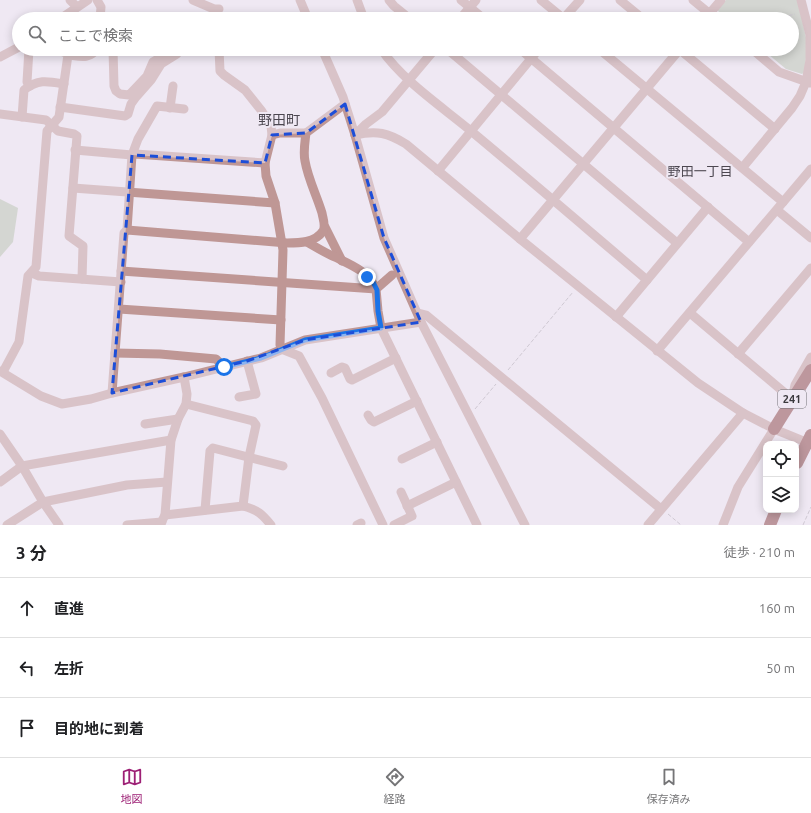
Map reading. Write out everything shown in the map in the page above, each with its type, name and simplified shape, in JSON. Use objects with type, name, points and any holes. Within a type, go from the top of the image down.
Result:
[{"type":"highway","name":"241","points":[[774,429],[811,370]]},
{"type":"highway","points":[[799,458],[811,435]]},
{"type":"highway","points":[[770,525],[775,513]]},
{"type":"street","points":[[70,0],[77,7]]},
{"type":"street","points":[[70,12],[88,0]]},
{"type":"street","points":[[96,0],[101,7],[101,12]]},
{"type":"street","points":[[193,0],[214,9],[219,9]]},
{"type":"street","points":[[300,0],[305,12]]},
{"type":"street","points":[[357,0],[361,12]]},
{"type":"street","points":[[389,0],[401,12]]},
{"type":"street","points":[[461,0],[473,4],[466,12]]},
{"type":"street","points":[[541,0],[555,12]]},
{"type":"street","points":[[569,12],[580,0]]},
{"type":"street","points":[[620,0],[635,12]]},
{"type":"street","points":[[693,0],[705,12]]},
{"type":"street","points":[[743,167],[792,108],[808,83],[810,35],[801,0]]},
{"type":"street","points":[[714,12],[721,4]]},
{"type":"street","points":[[0,58],[12,51]]},
{"type":"street","points":[[29,56],[27,82],[30,86]]},
{"type":"street","points":[[68,56],[59,117],[47,131],[36,267],[28,276],[19,342],[1,372],[41,396],[62,404],[91,399],[247,361],[284,350],[305,340],[421,322]]},
{"type":"street","points":[[78,56],[90,56]]},
{"type":"street","points":[[113,56],[114,86],[116,91],[120,94],[129,95],[147,76],[153,62],[164,56]]},
{"type":"street","points":[[60,107],[125,116],[128,114],[131,104],[151,80],[161,64],[174,56]]},
{"type":"street","points":[[219,56],[220,71],[245,90],[271,126],[272,135],[265,164],[266,176],[275,203],[283,250],[280,345],[284,350],[299,356],[322,398],[382,525]]},
{"type":"street","points":[[325,56],[356,135],[384,238],[421,322],[525,525]]},
{"type":"street","points":[[387,56],[397,69],[409,80],[647,280]]},
{"type":"street","points":[[356,135],[366,124],[382,112],[429,56]]},
{"type":"street","points":[[455,56],[677,243]]},
{"type":"street","points":[[529,56],[749,242]]},
{"type":"street","points":[[607,56],[743,167],[783,202]]},
{"type":"street","points":[[520,239],[673,56]]},
{"type":"street","points":[[687,56],[775,129]]},
{"type":"street","points":[[760,56],[779,72],[808,83]]},
{"type":"street","points":[[438,170],[531,58]]},
{"type":"street","points":[[22,117],[24,90],[45,80],[64,84]]},
{"type":"street","points":[[170,108],[173,86]]},
{"type":"street","points":[[272,135],[280,133],[306,133],[345,104]]},
{"type":"street","points":[[112,393],[124,233],[127,230],[132,154],[138,139],[157,106],[184,109]]},
{"type":"street","points":[[0,114],[46,120],[58,131],[77,136],[70,236],[84,246],[82,279]]},
{"type":"street","points":[[356,135],[373,132],[385,133],[406,144],[698,384],[743,413],[774,429],[811,444]]},
{"type":"street","points":[[306,133],[305,160],[308,173],[319,201],[325,227],[342,260]]},
{"type":"street","points":[[76,150],[265,164]]},
{"type":"street","points":[[657,351],[811,169]]},
{"type":"street","points":[[73,188],[275,203]]},
{"type":"street","points":[[616,317],[708,207]]},
{"type":"street","points":[[777,210],[811,238]]},
{"type":"street","points":[[127,230],[282,243],[307,242],[323,232],[325,227]]},
{"type":"street","points":[[307,242],[360,270],[373,282],[376,288],[381,328],[456,482],[473,524]]},
{"type":"street","points":[[738,354],[811,268]]},
{"type":"street","points":[[121,271],[376,288],[392,275]]},
{"type":"street","points":[[32,273],[39,276],[121,282]]},
{"type":"street","points":[[119,309],[281,320]]},
{"type":"street","points":[[418,313],[426,315],[661,509]]},
{"type":"street","points":[[690,313],[792,399],[795,385],[811,357]]},
{"type":"street","points":[[115,353],[160,354],[216,359],[224,367]]},
{"type":"street","points":[[331,373],[342,367],[345,368],[350,379],[352,380],[396,358]]},
{"type":"street","points":[[239,397],[256,394],[247,361]]},
{"type":"street","points":[[162,521],[168,482],[171,440],[178,419],[186,404],[187,394],[184,377]]},
{"type":"street","points":[[368,415],[374,422],[418,402]]},
{"type":"street","points":[[186,404],[253,421],[256,425],[249,457],[243,506]]},
{"type":"street","points":[[648,525],[743,413]]},
{"type":"street","points":[[145,424],[178,419]]},
{"type":"street","points":[[723,525],[738,487],[774,429]]},
{"type":"street","points":[[0,434],[59,525]]},
{"type":"street","points":[[0,482],[22,466],[171,440]]},
{"type":"street","points":[[402,459],[437,442]]},
{"type":"street","points":[[205,510],[210,451],[213,448],[283,466]]},
{"type":"street","points":[[7,525],[43,502],[127,486],[168,482]]},
{"type":"street","points":[[407,506],[456,482]]},
{"type":"street","points":[[394,525],[412,516],[401,492]]},
{"type":"street","points":[[127,525],[162,521],[205,510],[243,506],[255,509],[271,525]]},
{"type":"path","points":[[469,416],[578,286]]},
{"type":"path","points":[[803,525],[811,507]]},
{"type":"path","points":[[661,509],[681,525]]},
{"type":"highlighted area","points":[[345,104],[384,238],[421,322],[305,340],[247,361],[112,393],[132,155],[265,163],[272,135],[306,133]]},
{"type":"green space","points":[[726,0],[798,0],[807,42],[805,72],[802,74],[786,69],[770,56],[799,56],[799,12],[719,12],[718,9]]},
{"type":"green space","points":[[0,199],[18,208],[13,242],[0,257]]},
{"type":"district","name":"野田町","points":[[279,120]]},
{"type":"district","name":"野田一丁目","points":[[700,171]]},
{"type":"route","points":[[224,367],[261,358],[284,350],[305,340],[381,328],[378,311],[377,290],[373,282],[367,277]]}]
